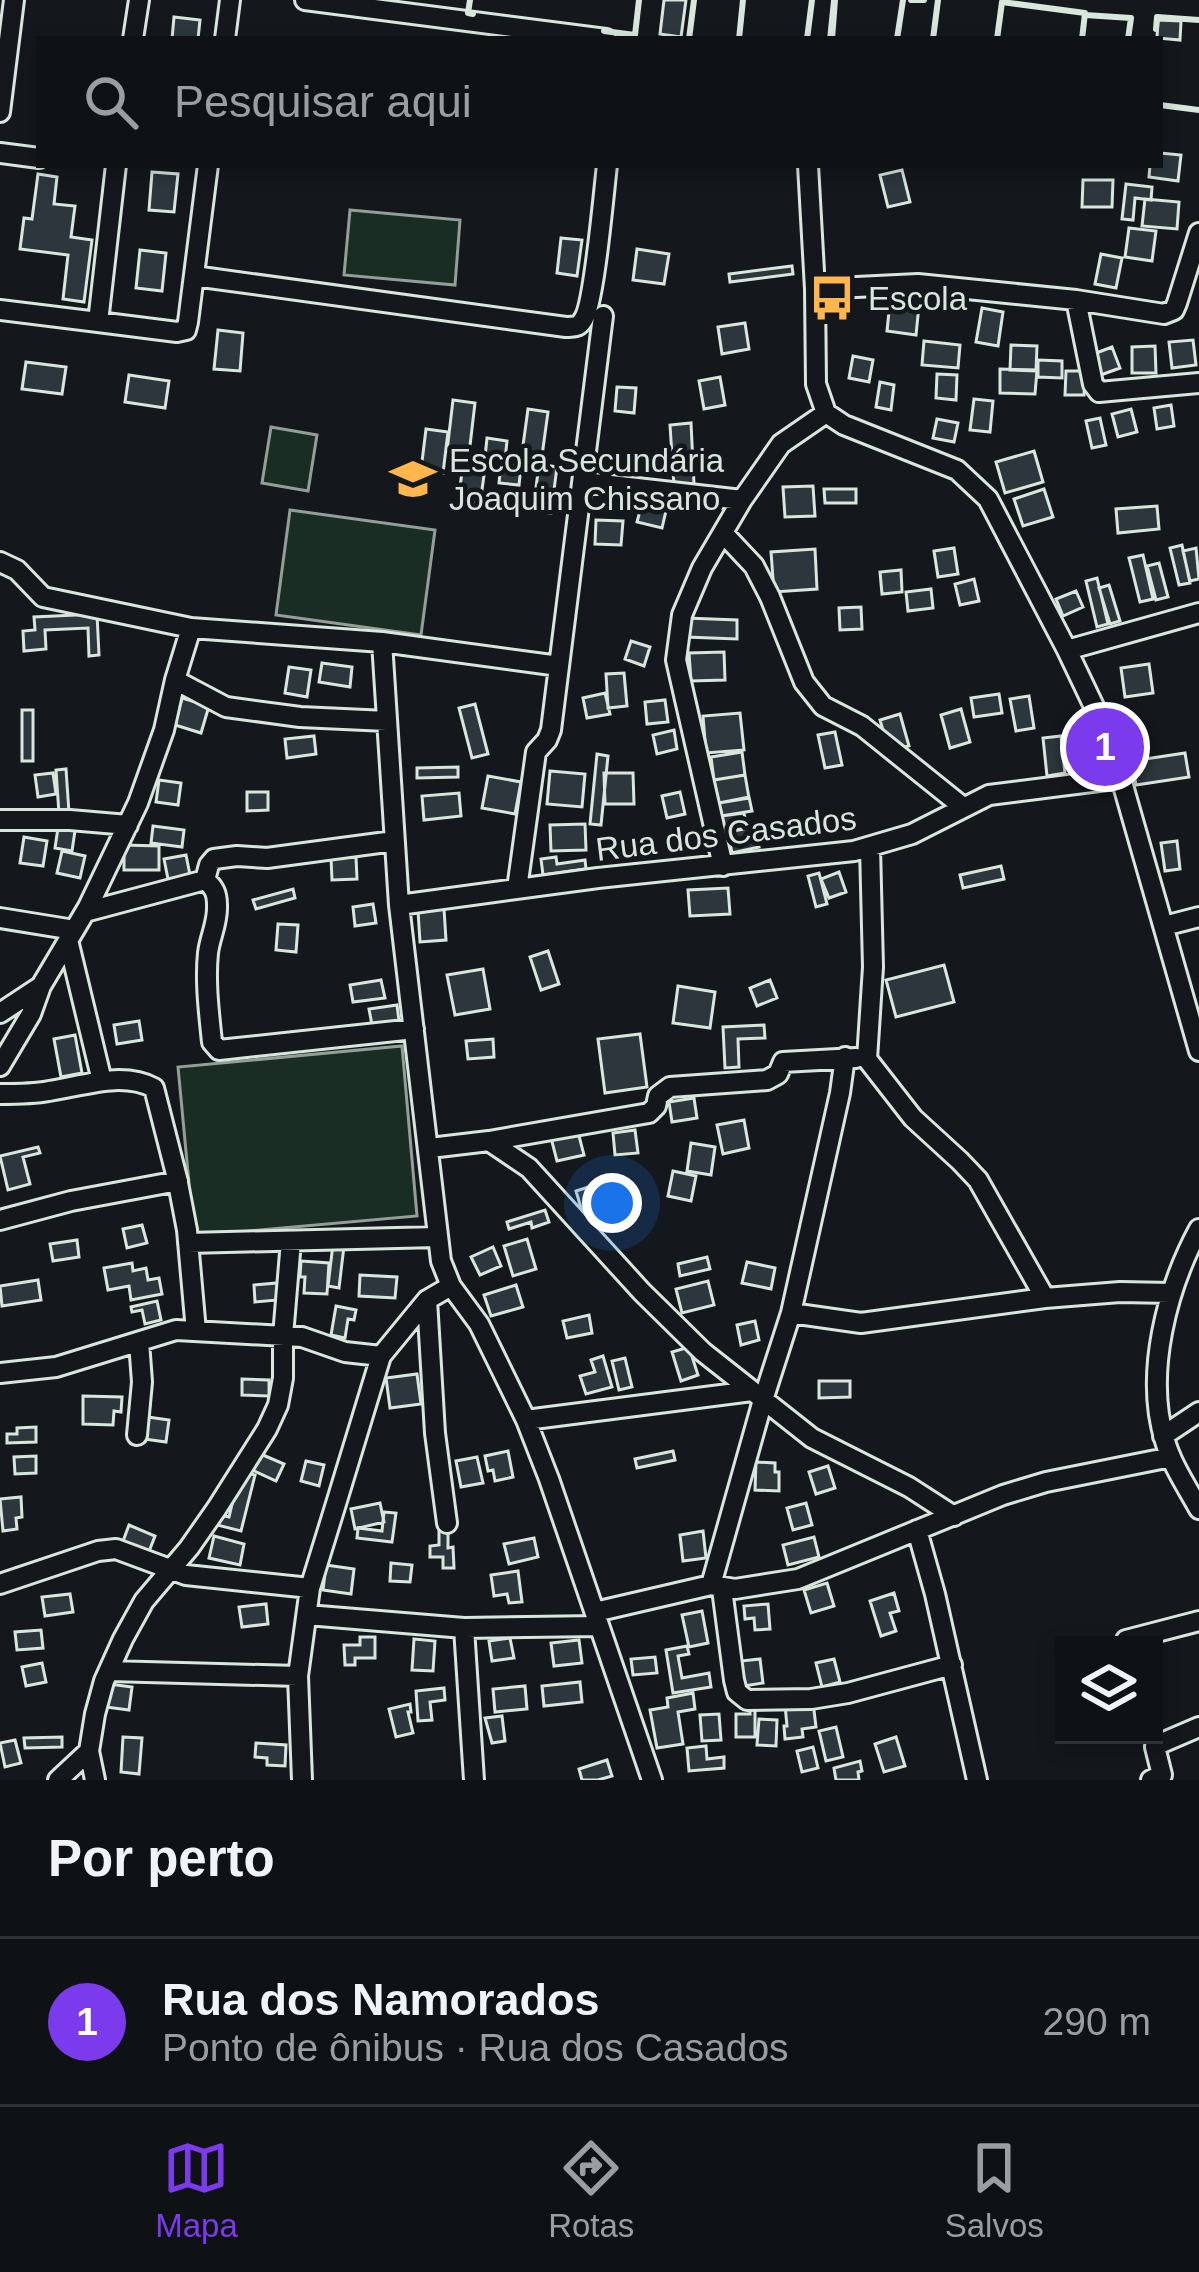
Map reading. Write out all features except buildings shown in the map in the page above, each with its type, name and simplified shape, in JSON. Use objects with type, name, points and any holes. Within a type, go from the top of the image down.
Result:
[{"type":"street","points":[[0,112],[14,0]]},
{"type":"street","points":[[134,36],[139,0]]},
{"type":"street","points":[[225,36],[230,0]]},
{"type":"street","points":[[304,0],[583,36]]},
{"type":"street","points":[[818,36],[822,0]]},
{"type":"street","points":[[0,153],[36,158]]},
{"type":"street","points":[[98,322],[116,168]]},
{"type":"street","points":[[0,310],[186,330],[208,168]]},
{"type":"street","points":[[194,276],[578,326],[585,318],[591,291],[607,168]]},
{"type":"street","points":[[808,168],[816,384],[826,412],[844,425],[957,470],[988,499],[1110,740],[1199,1052]]},
{"type":"street","points":[[815,289],[918,284],[1164,314],[1177,303],[1199,233]]},
{"type":"street","points":[[1076,300],[1093,384],[1099,392],[1199,383]]},
{"type":"street","points":[[517,889],[536,752],[551,730],[603,316]]},
{"type":"street","points":[[723,866],[676,660],[682,615],[702,568],[781,444],[826,412]]},
{"type":"street","points":[[584,482],[742,500]]},
{"type":"street","points":[[723,533],[754,566],[804,682],[823,706],[862,726],[963,807]]},
{"type":"street","points":[[0,562],[17,570],[43,597],[191,628],[382,642],[559,666]]},
{"type":"street","points":[[1067,650],[1199,613]]},
{"type":"street","points":[[0,1066],[128,825],[164,730],[191,628]]},
{"type":"street","points":[[382,642],[398,905],[441,1261],[526,1420],[652,1780]]},
{"type":"street","points":[[175,680],[226,706],[300,717],[386,721]]},
{"type":"street","name":"Rua dos Casados","points":[[398,905],[870,848],[925,828],[989,795],[1123,778]]},
{"type":"street","points":[[0,820],[128,825]]},
{"type":"street","points":[[205,880],[214,859],[267,858],[394,841]]},
{"type":"street","points":[[870,848],[873,967],[867,1059],[913,1118],[978,1180],[1045,1298]]},
{"type":"street","points":[[85,912],[205,880]]},
{"type":"street","points":[[205,880],[218,900],[208,952],[208,995],[212,1042],[219,1050],[414,1029]]},
{"type":"street","points":[[1164,926],[1199,916]]},
{"type":"street","points":[[0,918],[71,935]]},
{"type":"street","points":[[71,935],[102,1081]]},
{"type":"street","points":[[0,1013],[41,986]]},
{"type":"street","points":[[845,1057],[791,1312],[758,1395],[716,1587],[737,1692],[747,1700],[848,1693],[952,1665]]},
{"type":"street","points":[[430,1148],[649,1113],[658,1096],[670,1088],[766,1080],[778,1074],[783,1063],[867,1059]]},
{"type":"street","points":[[0,1094],[102,1081],[131,1081],[154,1088],[178,1181],[196,1330]]},
{"type":"street","points":[[489,1141],[529,1168],[703,1352],[812,1438],[909,1487],[954,1516]]},
{"type":"street","points":[[0,1220],[178,1181]]},
{"type":"street","points":[[1199,1229],[1171,1293],[1158,1356],[1163,1436],[1199,1509]]},
{"type":"street","points":[[188,1243],[438,1237]]},
{"type":"street","points":[[95,1780],[88,1751],[109,1671],[144,1601],[189,1548],[278,1405],[291,1241]]},
{"type":"street","points":[[302,1780],[298,1676],[310,1588],[381,1356],[427,1300],[451,1286]]},
{"type":"street","points":[[791,1312],[862,1323],[1045,1298],[1171,1293]]},
{"type":"street","points":[[427,1300],[446,1523]]},
{"type":"street","points":[[0,1373],[56,1367],[176,1330],[302,1337],[345,1352],[381,1356]]},
{"type":"street","points":[[137,1435],[142,1382],[139,1342]]},
{"type":"street","points":[[526,1420],[758,1395]]},
{"type":"street","points":[[1163,1436],[1199,1412]]},
{"type":"street","points":[[307,1616],[464,1628],[597,1619],[716,1587],[754,1587],[798,1579],[1003,1495],[1171,1457]]},
{"type":"street","points":[[916,1530],[977,1780]]},
{"type":"street","points":[[0,1584],[116,1549],[168,1570],[220,1581],[310,1588]]},
{"type":"street","points":[[1141,1636],[1199,1621]]},
{"type":"street","points":[[464,1628],[475,1780]]},
{"type":"street","points":[[109,1671],[298,1676]]},
{"type":"street","points":[[1151,1780],[1162,1775],[1157,1744],[1199,1727]]},
{"type":"street","points":[[58,1780],[88,1751]]},
{"type":"green space","points":[[350,210],[460,220],[455,285],[344,275]]},
{"type":"green space","points":[[271,427],[317,435],[308,491],[262,483]]},
{"type":"green space","points":[[290,510],[435,530],[421,635],[276,615]]},
{"type":"green space","points":[[402,1046],[417,1216],[194,1236],[178,1067]]},
{"type":"wall","points":[[470,0],[468,13],[473,14]]},
{"type":"wall","points":[[604,31],[635,35],[639,0]]},
{"type":"wall","points":[[689,36],[694,0]]},
{"type":"wall","points":[[739,36],[743,0]]},
{"type":"wall","points":[[807,36],[812,0]]},
{"type":"wall","points":[[832,36],[835,0]]},
{"type":"wall","points":[[897,36],[903,0]]},
{"type":"wall","points":[[911,0],[924,0]]},
{"type":"wall","points":[[933,36],[938,0]]},
{"type":"wall","points":[[997,36],[1002,2],[1085,13],[1082,36]]},
{"type":"wall","points":[[1085,15],[1131,18],[1128,36]]},
{"type":"wall","points":[[1156,29],[1157,17],[1199,20]]},
{"type":"wall","points":[[1163,105],[1199,110]]},
{"type":"place","name":"Escola","points":[[832,298]]},
{"type":"place","name":"Escola Secundária Joaquim Chissano","points":[[413,479]]},
{"type":"place","name":"Rua dos Namorados","points":[[1105,747]]}]
